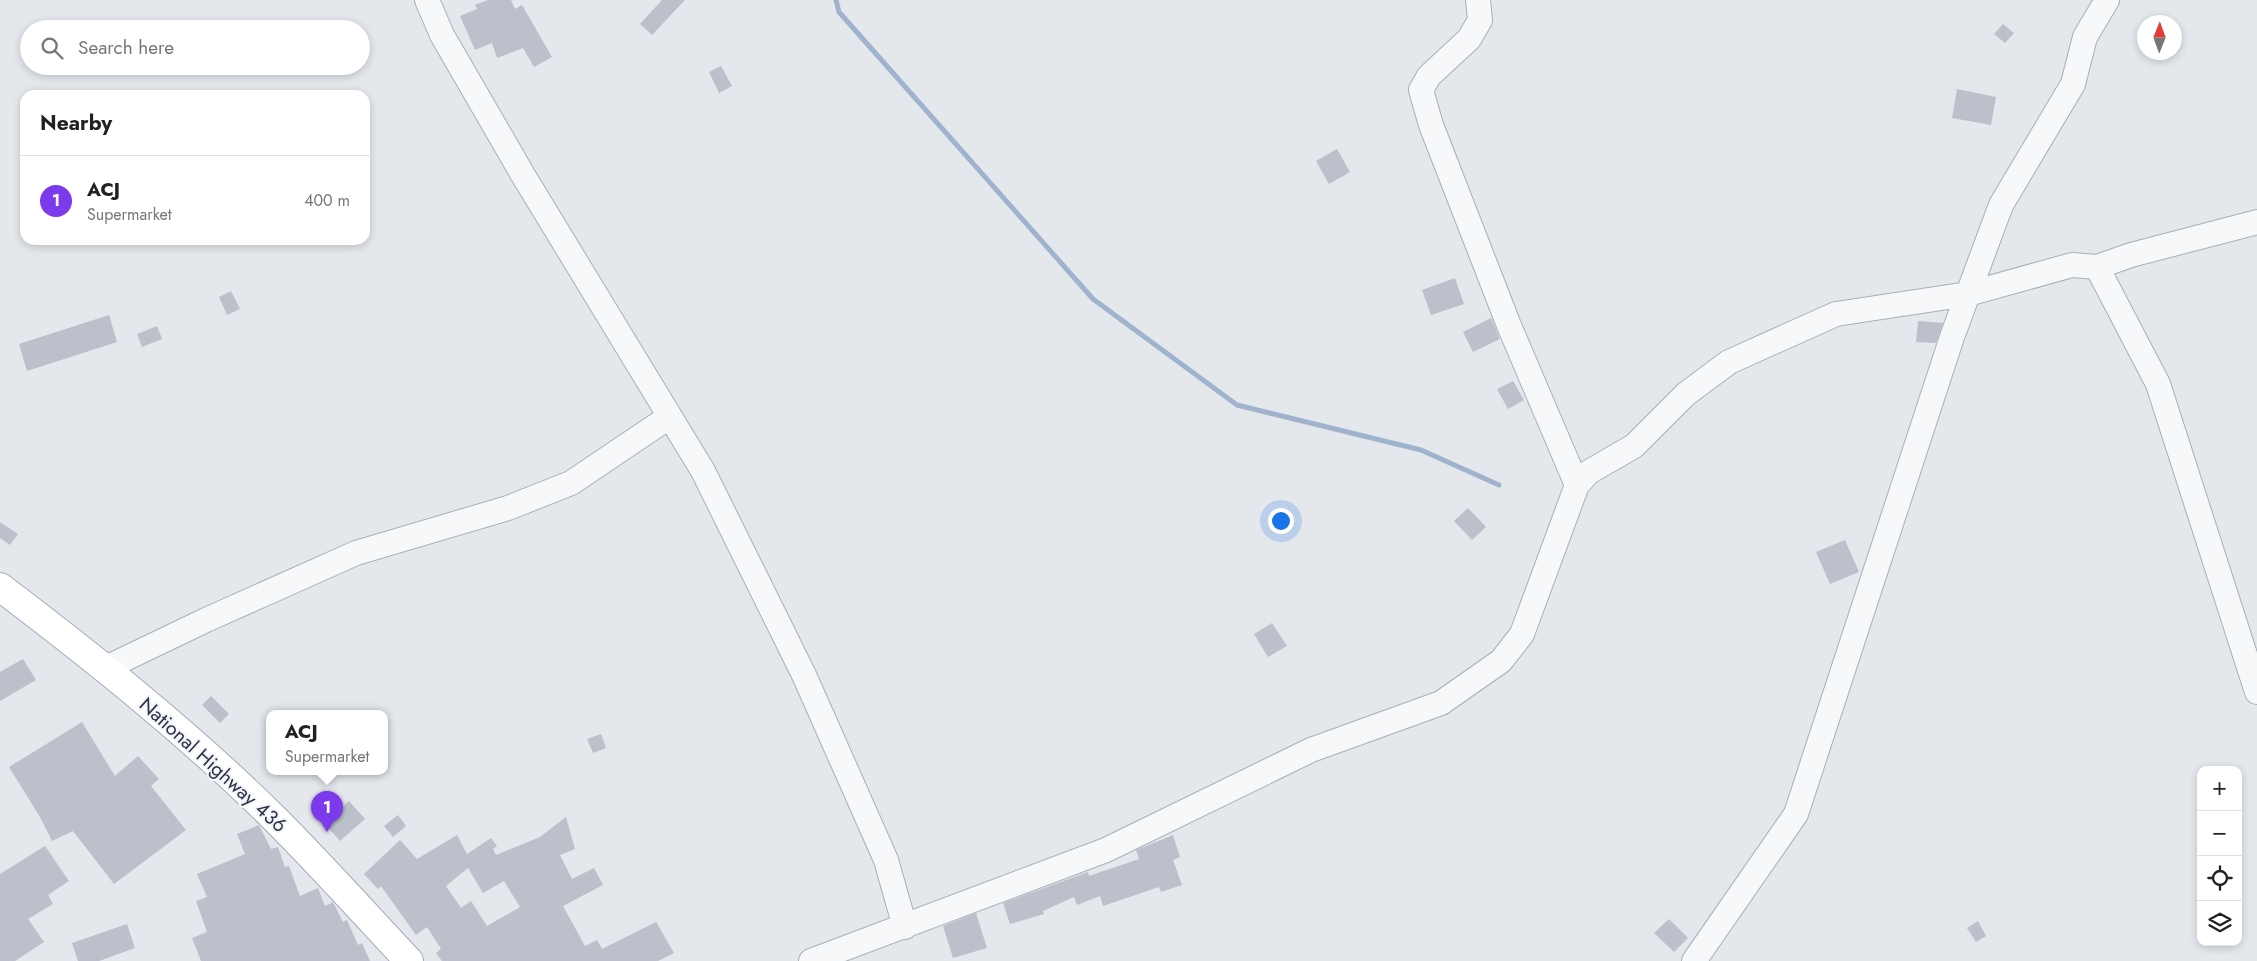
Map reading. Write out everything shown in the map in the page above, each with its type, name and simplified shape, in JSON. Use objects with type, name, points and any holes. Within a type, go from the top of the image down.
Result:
[{"type":"main road","name":"National Highway 436","points":[[0,587],[106,668],[207,756],[274,818],[409,961]]},
{"type":"street","points":[[427,0],[442,34],[522,175],[703,471],[804,675],[886,860],[905,927]]},
{"type":"street","points":[[1478,0],[1480,20],[1468,39],[1430,76],[1421,90],[1431,125],[1508,324],[1577,485]]},
{"type":"street","points":[[1694,961],[1796,814],[1968,294],[2001,205],[2072,84],[2085,37],[2108,0]]},
{"type":"street","points":[[811,961],[1106,850],[1311,750],[1441,703],[1501,661],[1522,634],[1577,485],[1589,472],[1634,446],[1686,394],[1729,362],[1836,314],[1968,294],[2072,266],[2097,267],[2131,255],[2257,222]]},
{"type":"street","points":[[2097,267],[2158,384],[2257,692]]},
{"type":"street","points":[[106,668],[206,620],[356,553],[508,508],[571,483],[669,417]]},
{"type":"building","points":[[488,0],[511,0],[515,9],[522,5],[552,57],[534,67],[523,48],[497,58],[492,43],[475,50],[460,16],[477,9],[475,5]]},
{"type":"building","points":[[662,0],[685,0],[652,35],[640,24]]},
{"type":"building","points":[[2003,24],[2014,33],[2005,43],[1994,34]]},
{"type":"building","points":[[721,66],[732,86],[719,93],[709,72]]},
{"type":"building","points":[[1957,89],[1996,97],[1991,125],[1952,118]]},
{"type":"building","points":[[1337,149],[1350,172],[1329,184],[1316,161]]},
{"type":"building","points":[[1455,278],[1464,304],[1431,315],[1422,290]]},
{"type":"building","points":[[231,291],[240,309],[227,315],[219,297]]},
{"type":"building","points":[[109,315],[117,342],[27,371],[19,344]]},
{"type":"building","points":[[1491,318],[1500,339],[1473,352],[1463,332]]},
{"type":"building","points":[[1918,321],[1943,323],[1936,343],[1916,342]]},
{"type":"building","points":[[157,326],[162,339],[142,347],[137,334]]},
{"type":"building","points":[[1513,381],[1524,400],[1508,409],[1497,389]]},
{"type":"building","points":[[1468,508],[1486,527],[1472,540],[1454,521]]},
{"type":"building","points":[[0,522],[18,534],[10,545],[0,538]]},
{"type":"building","points":[[1845,540],[1859,572],[1830,584],[1816,552]]},
{"type":"building","points":[[1272,623],[1287,646],[1268,657],[1254,634]]},
{"type":"building","points":[[23,659],[36,680],[0,701],[0,672]]},
{"type":"building","points":[[211,696],[229,714],[220,723],[202,705]]},
{"type":"building","points":[[82,722],[115,776],[138,756],[159,779],[151,786],[186,830],[114,884],[73,831],[52,841],[40,817],[9,767]]},
{"type":"building","points":[[601,734],[606,748],[593,753],[587,739]]},
{"type":"building","points":[[349,801],[365,819],[340,841],[324,823]]},
{"type":"building","points":[[398,815],[406,826],[393,837],[384,826]]},
{"type":"building","points":[[566,817],[575,849],[560,855],[572,879],[594,868],[603,885],[563,906],[585,946],[597,940],[602,949],[656,922],[674,953],[658,961],[442,961],[436,953],[441,949],[427,927],[416,935],[381,886],[378,889],[364,874],[400,840],[417,859],[457,835],[467,854],[491,838],[497,846],[493,849],[496,855],[540,837]],"holes":[[[468,868],[483,893],[504,881],[520,907],[487,926],[471,901],[461,908],[446,886]]]},
{"type":"building","points":[[259,825],[271,849],[278,847],[285,867],[289,866],[300,896],[318,888],[325,906],[333,902],[343,922],[347,920],[358,945],[362,943],[370,961],[201,961],[192,938],[207,932],[196,901],[207,897],[197,874],[245,854],[237,834]]},
{"type":"building","points":[[1173,835],[1180,857],[1173,860],[1182,885],[1161,892],[1159,887],[1103,906],[1100,896],[1077,905],[1074,897],[1043,911],[1044,914],[1010,924],[1003,903],[1088,872],[1089,876],[1139,859],[1136,850]]},
{"type":"building","points":[[45,846],[69,881],[48,895],[53,904],[28,919],[44,942],[15,961],[0,961],[0,874]]},
{"type":"building","points":[[976,913],[987,948],[953,958],[943,926]]},
{"type":"building","points":[[1669,919],[1688,938],[1674,952],[1654,933]]},
{"type":"building","points":[[1978,921],[1986,936],[1976,942],[1967,928]]},
{"type":"building","points":[[127,924],[135,948],[99,961],[78,961],[72,943]]},
{"type":"waterway","points":[[836,0],[839,12],[1093,299],[1237,405],[1421,450],[1499,485]]},
{"type":"place","name":"ACJ","points":[[327,832]]}]
